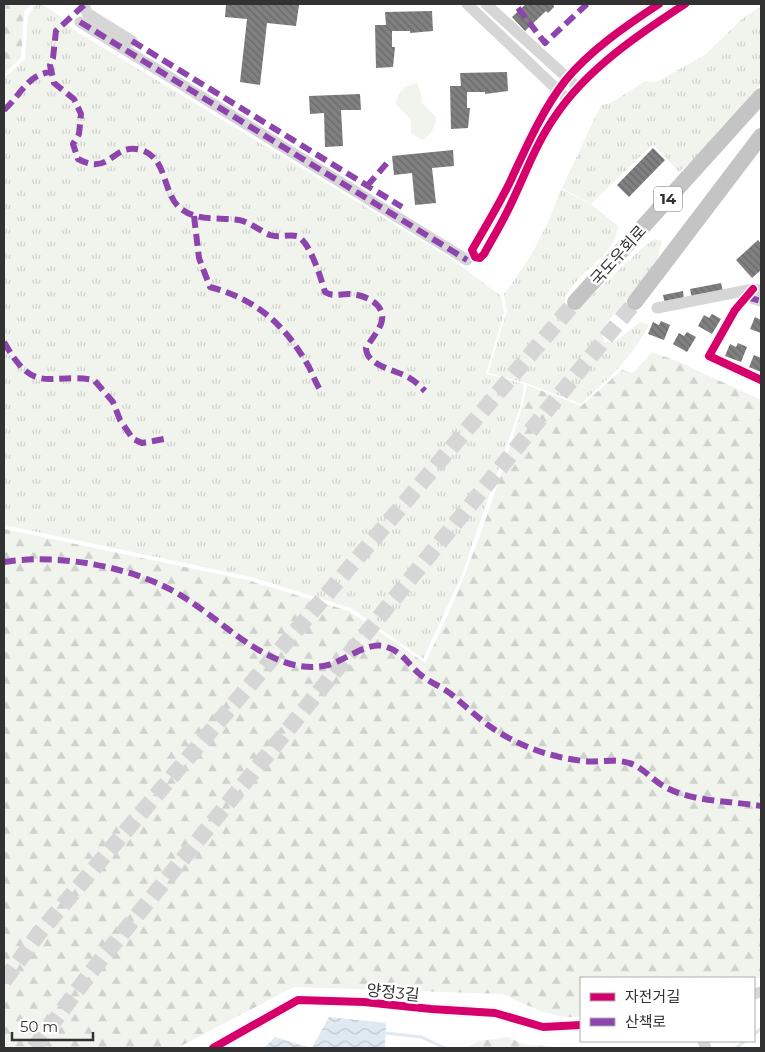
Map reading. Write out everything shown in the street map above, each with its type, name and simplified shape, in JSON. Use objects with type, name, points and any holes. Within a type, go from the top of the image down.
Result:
[{"type":"highway","name":"국도우회로","points":[[575,302],[761,96]]},
{"type":"highway","name":"14","points":[[635,302],[761,136]]},
{"type":"street","points":[[84,4],[87,13],[132,42]]},
{"type":"street","points":[[91,4],[93,16]]},
{"type":"street","points":[[467,4],[568,100]]},
{"type":"street","points":[[486,4],[546,62],[578,88]]},
{"type":"street","points":[[659,4],[588,58],[558,91],[546,108],[496,210],[472,250],[475,257],[480,258],[484,254],[506,214],[534,152],[555,116],[568,100],[578,88],[652,26],[685,4]]},
{"type":"street","points":[[80,22],[467,260]]},
{"type":"street","points":[[546,62],[571,66],[588,58]]},
{"type":"street","points":[[754,292],[761,301]]},
{"type":"street","points":[[657,308],[754,292]]},
{"type":"street","points":[[754,292],[735,310],[709,356],[761,380]]},
{"type":"street","name":"양정3길","points":[[213,1048],[298,1000],[364,1002],[431,1010],[495,1013],[543,1027],[580,1025]]},
{"type":"green space","points":[[4,4],[31,4],[24,12],[21,58],[4,74]]},
{"type":"green space","points":[[36,4],[46,7],[74,30],[453,260],[501,296],[504,313],[486,374],[524,384],[521,404],[461,577],[423,659],[351,608],[251,577],[4,525],[4,78],[25,59],[28,16]]},
{"type":"green space","points":[[761,7],[761,83],[709,145],[679,172],[653,144],[591,204],[562,188],[601,105],[611,103],[645,81],[656,82],[705,55],[744,17]]},
{"type":"green space","points":[[417,83],[422,103],[436,117],[432,131],[422,140],[411,133],[411,120],[396,104],[402,90],[409,85]]},
{"type":"green space","points":[[561,189],[592,205],[618,226],[615,237],[609,247],[573,285],[567,295],[564,305],[572,310],[579,308],[643,247],[655,239],[662,241],[657,260],[644,280],[607,322],[602,333],[604,342],[615,342],[640,322],[649,325],[626,359],[581,404],[526,383],[488,373],[507,311],[504,294],[537,244]]},
{"type":"green space","points":[[652,352],[677,361],[761,400],[761,978],[580,977],[580,1016],[572,1017],[541,1011],[503,994],[294,987],[177,1048],[4,1048],[4,529],[247,580],[349,611],[425,663],[448,615],[478,541],[496,490],[527,385],[581,406],[622,370],[633,373]]},
{"type":"green space","points":[[508,1037],[523,1044],[568,1048],[465,1048],[479,1041]]},
{"type":"water","points":[[329,1017],[386,1023],[385,1048],[312,1048]]},
{"type":"water","points":[[275,1037],[311,1048],[264,1048]]},
{"type":"building","points":[[226,4],[299,5],[296,26],[267,23],[260,85],[240,82],[247,19],[225,17]]},
{"type":"building","points":[[526,4],[553,4],[554,7],[548,13],[546,11],[525,31],[512,17]]},
{"type":"building","points":[[432,11],[433,31],[410,33],[410,31],[392,31],[392,47],[395,47],[393,67],[376,68],[375,25],[386,25],[385,12]]},
{"type":"building","points":[[507,72],[508,91],[485,94],[485,92],[467,92],[467,108],[470,108],[468,128],[451,129],[450,86],[461,86],[460,73]]},
{"type":"building","points":[[360,94],[361,110],[341,110],[343,146],[325,147],[324,113],[310,114],[309,96]]},
{"type":"building","points":[[653,148],[665,160],[629,197],[617,185]]},
{"type":"building","points":[[453,150],[454,166],[432,168],[436,203],[415,205],[412,173],[394,175],[392,156]]},
{"type":"building","points":[[758,240],[761,244],[761,270],[752,278],[736,260]]},
{"type":"building","points":[[721,283],[723,292],[692,298],[690,289]]},
{"type":"building","points":[[683,291],[684,300],[665,304],[663,295]]},
{"type":"building","points":[[712,314],[721,319],[712,334],[698,326],[704,315],[709,318]]},
{"type":"building","points":[[755,317],[761,320],[761,333],[750,329]]},
{"type":"building","points":[[661,321],[670,325],[664,340],[648,334],[653,322],[659,325]]},
{"type":"building","points":[[687,332],[696,337],[687,352],[673,344],[679,333],[684,336]]},
{"type":"building","points":[[738,343],[747,347],[741,362],[725,356],[730,344],[736,347]]},
{"type":"building","points":[[754,355],[761,358],[761,372],[749,367]]},
{"type":"waterway","points":[[755,1033],[761,1029]]},
{"type":"waterway","points":[[385,1033],[421,1037],[445,1048]]},
{"type":"waterway","points":[[736,1048],[744,1042]]},
{"type":"tunnel","points":[[4,981],[40,932],[575,302]]},
{"type":"tunnel","points":[[34,1048],[91,972],[635,302]]},
{"type":"marked path","points":[[518,8],[545,43],[587,4]]},
{"type":"marked path","points":[[84,5],[56,31],[53,58],[50,65],[54,83],[74,99],[81,114],[79,134],[73,144],[78,159],[98,164],[124,151],[131,149],[141,150],[150,154],[156,160],[174,202],[187,212],[201,217],[239,220],[273,236],[290,235],[302,239],[311,252],[325,292],[334,295],[354,294],[367,298],[378,306],[381,311],[381,324],[366,348],[367,354],[371,359],[375,363],[409,378],[425,391]]},
{"type":"marked path","points":[[80,22],[467,260]]},
{"type":"marked path","points":[[132,41],[402,207]]},
{"type":"marked path","points":[[4,110],[35,77],[50,72]]},
{"type":"marked path","points":[[367,186],[387,163]]},
{"type":"marked path","points":[[194,216],[199,258],[210,287],[242,299],[256,307],[280,327],[300,352],[321,391]]},
{"type":"marked path","points":[[747,297],[761,301]]},
{"type":"marked path","points":[[4,342],[15,359],[25,370],[34,376],[43,379],[78,378],[94,380],[113,402],[120,420],[133,439],[142,443],[164,439]]},
{"type":"marked path","points":[[4,562],[48,559],[73,561],[97,565],[144,578],[166,587],[185,598],[242,640],[266,654],[298,666],[316,667],[328,665],[365,648],[373,646],[387,647],[402,656],[417,672],[451,694],[492,728],[525,746],[573,760],[629,763],[662,785],[678,793],[701,799],[761,806]]},
{"type":"cycle path","points":[[659,4],[585,59],[556,93],[541,118],[505,192],[472,250],[475,257],[480,258],[484,254],[506,214],[541,139],[569,98],[598,68],[632,40],[685,4]]},
{"type":"cycle path","points":[[753,289],[735,310],[709,356],[761,380]]},
{"type":"cycle path","points":[[213,1048],[298,1000],[364,1002],[495,1013],[543,1027],[580,1025]]}]
